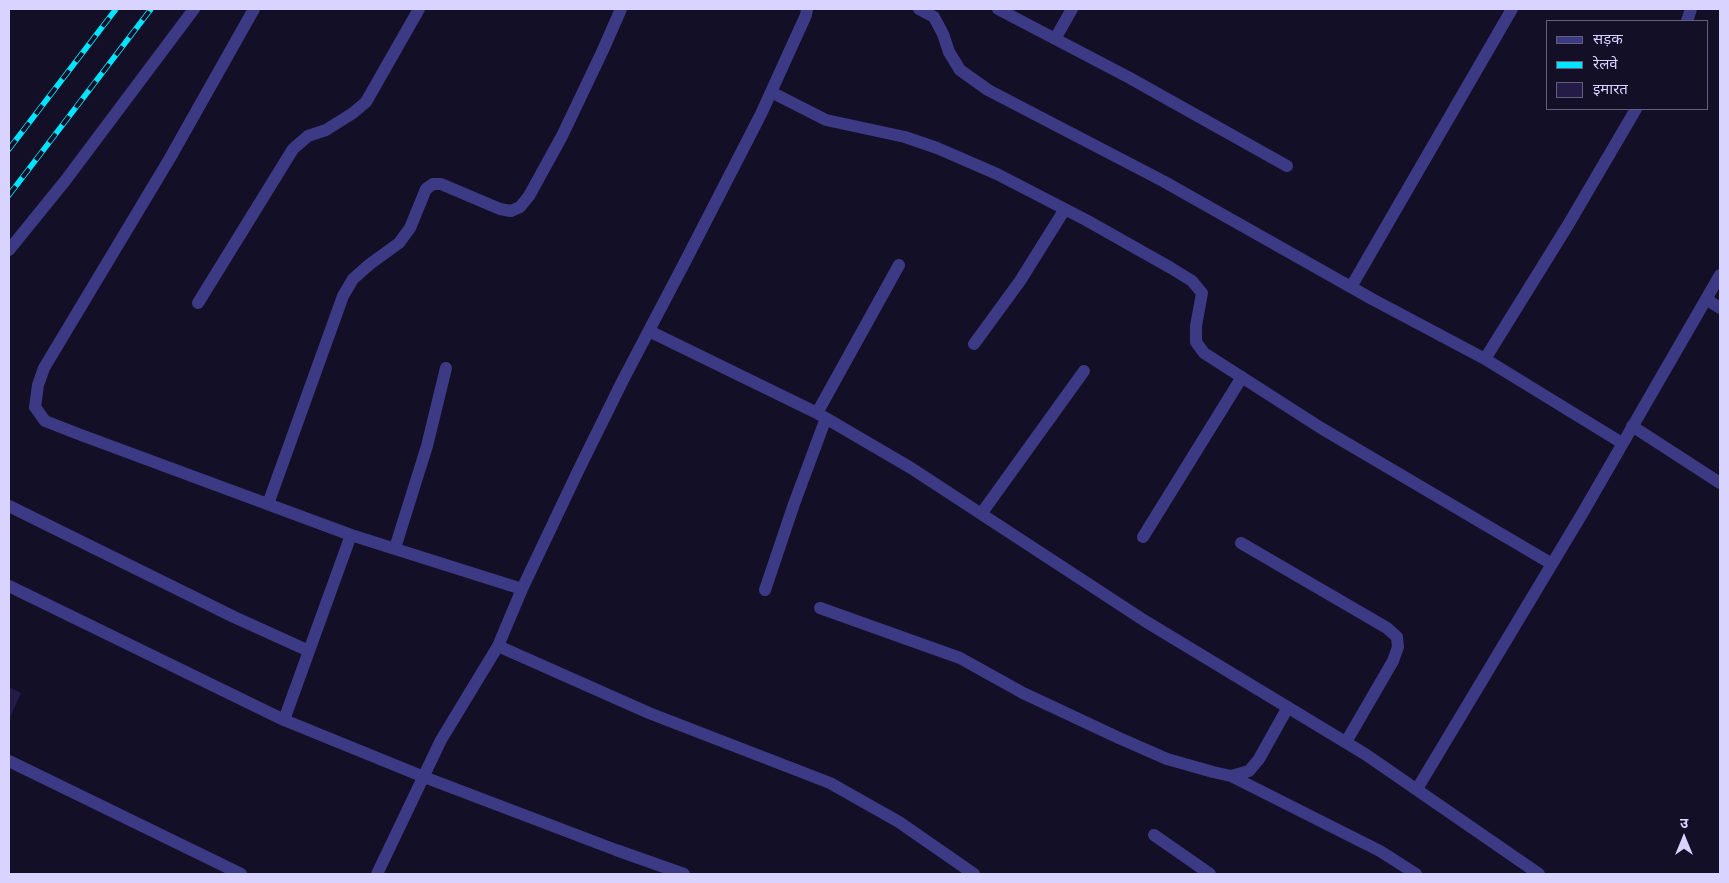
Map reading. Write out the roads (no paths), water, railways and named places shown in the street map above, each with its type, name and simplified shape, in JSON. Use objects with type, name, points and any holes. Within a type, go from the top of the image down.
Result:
[{"type":"street","points":[[9,250],[66,181],[194,9]]},
{"type":"street","points":[[254,9],[170,158],[44,368],[38,385],[34,407],[45,421],[351,535],[522,588]]},
{"type":"street","points":[[198,303],[293,149],[308,136],[326,130],[353,113],[366,102],[419,9]]},
{"type":"street","points":[[268,504],[343,296],[353,279],[370,264],[400,243],[410,228],[426,189],[433,184],[441,184],[500,209],[511,211],[520,207],[529,196],[562,136],[621,9]]},
{"type":"street","points":[[377,874],[441,740],[498,646],[522,588],[623,380],[771,92],[807,9]]},
{"type":"street","points":[[919,9],[938,13],[949,52],[960,70],[988,90],[1163,181],[1351,287],[1485,359],[1622,443]]},
{"type":"street","points":[[998,9],[1128,77],[1287,166]]},
{"type":"street","points":[[1055,39],[1072,9]]},
{"type":"street","points":[[1351,287],[1512,9]]},
{"type":"street","points":[[771,92],[826,120],[905,137],[937,148],[997,174],[1065,209],[1192,281],[1202,293],[1196,326],[1196,342],[1204,353],[1321,428],[1552,564]]},
{"type":"street","points":[[1485,359],[1568,226],[1635,110]]},
{"type":"street","points":[[974,344],[1020,281],[1065,209]]},
{"type":"street","points":[[765,590],[822,415],[899,264]]},
{"type":"street","points":[[1417,789],[1552,564],[1720,275]]},
{"type":"street","points":[[1706,299],[1720,308]]},
{"type":"street","points":[[649,331],[822,415],[911,468],[1145,621],[1346,742],[1539,874]]},
{"type":"street","points":[[395,548],[427,446],[446,368]]},
{"type":"street","points":[[981,514],[1084,371]]},
{"type":"street","points":[[1143,537],[1242,377]]},
{"type":"street","points":[[1632,426],[1720,483]]},
{"type":"street","points":[[9,506],[234,617],[309,651]]},
{"type":"street","points":[[284,720],[351,535]]},
{"type":"street","points":[[1241,543],[1387,628],[1397,637],[1398,647],[1393,661],[1346,742]]},
{"type":"street","points":[[9,586],[284,720],[424,777],[684,874]]},
{"type":"street","points":[[820,608],[960,658],[1023,693],[1167,759],[1231,776],[1380,852],[1416,874]]},
{"type":"street","points":[[498,646],[649,713],[830,782],[899,822],[974,874]]},
{"type":"street","points":[[1231,776],[1249,771],[1259,759],[1288,707]]},
{"type":"street","points":[[9,761],[241,874]]},
{"type":"street","points":[[1154,835],[1210,874]]},
{"type":"railway","points":[[9,149],[116,9]]},
{"type":"railway","points":[[9,195],[151,9]]}]
